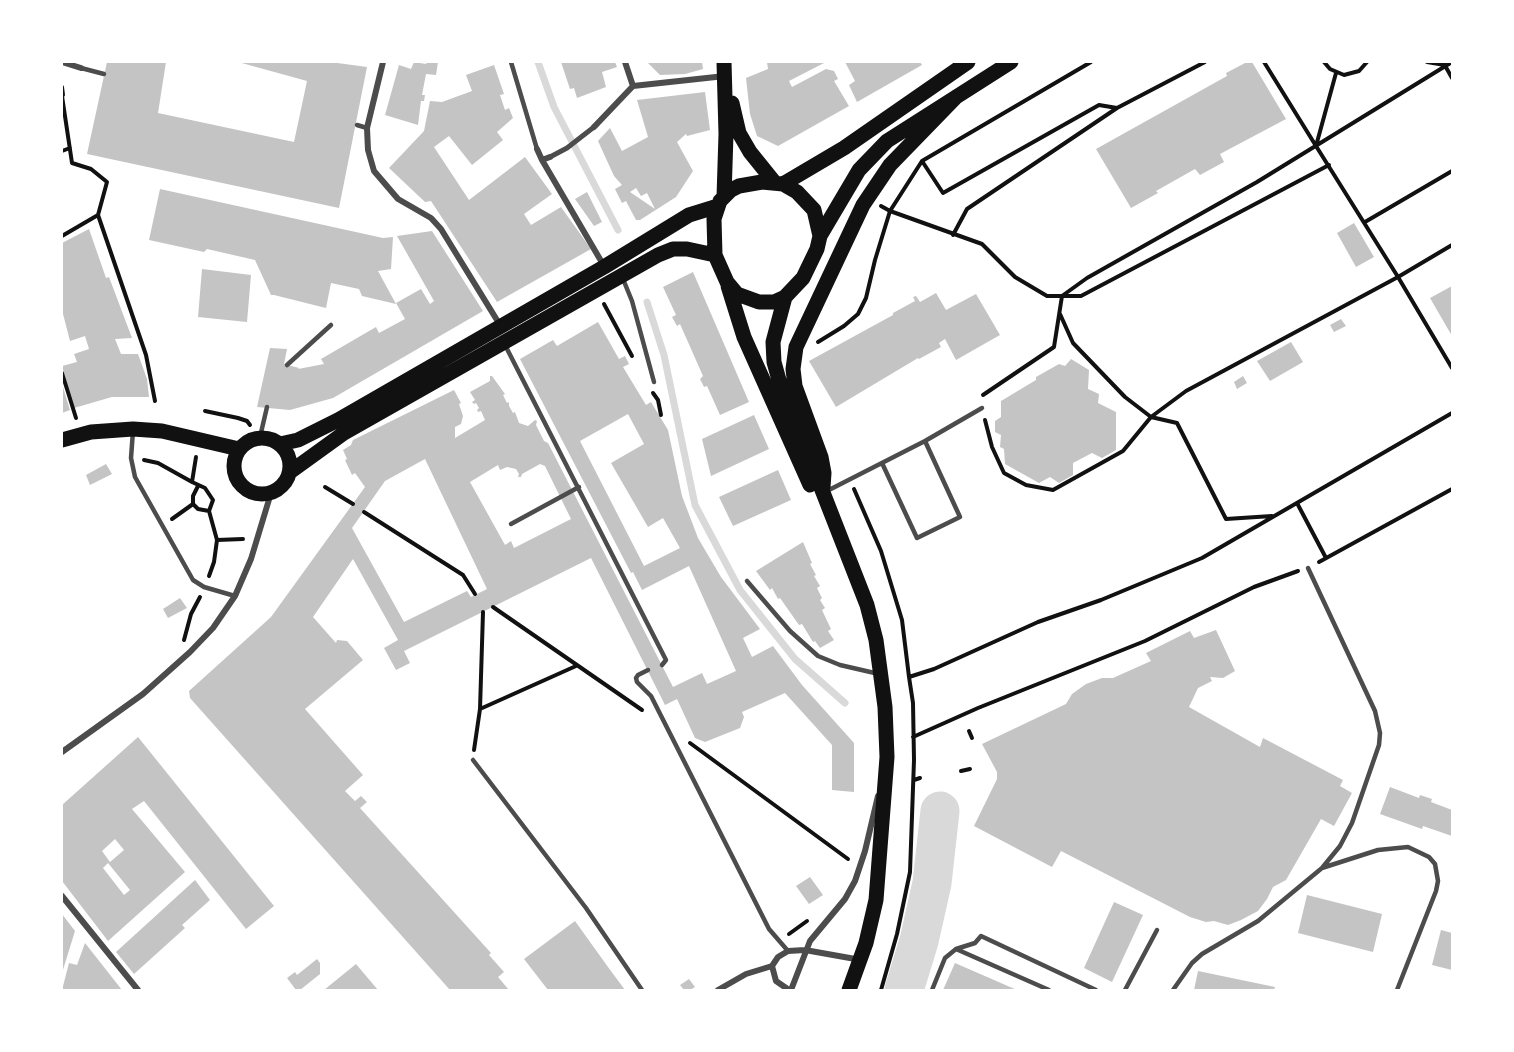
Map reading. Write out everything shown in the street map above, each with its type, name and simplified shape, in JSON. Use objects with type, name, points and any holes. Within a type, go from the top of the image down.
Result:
[{"type":"main road","points":[[280,444],[298,440],[338,420],[604,267],[689,215],[721,201],[739,186],[762,182],[779,183],[844,148],[968,62]]},
{"type":"main road","points":[[727,282],[738,294],[748,300],[774,302],[785,297],[803,278],[817,249],[820,236],[853,179],[872,155],[887,141],[1011,62]]},
{"type":"main road","points":[[725,69],[739,134],[750,152],[779,183],[797,192],[814,210],[820,236]]},
{"type":"main road","points":[[725,69],[721,201],[714,219],[715,255],[727,282],[744,337],[808,483],[823,493]]},
{"type":"main road","points":[[823,493],[824,465],[795,386],[793,369],[796,347],[867,198],[890,165],[956,97]]},
{"type":"main road","points":[[290,472],[344,433],[658,255],[673,249],[687,249],[715,255]]},
{"type":"main road","points":[[785,297],[773,342],[774,362],[867,605],[882,675],[885,707],[886,757],[876,900],[861,960],[849,990]]},
{"type":"main road","points":[[62,440],[81,434],[134,429],[162,431],[239,449]]},
{"type":"main road","points":[[260,437],[280,444],[287,452],[290,462],[290,472],[284,485],[271,493],[261,495],[242,487],[233,468],[234,458],[239,449],[248,441],[260,437]]},
{"type":"street","points":[[62,62],[81,68]]},
{"type":"street","points":[[383,62],[367,128],[368,150],[374,171],[398,199],[431,218],[441,229],[500,326]]},
{"type":"street","points":[[625,62],[633,86]]},
{"type":"street","points":[[542,160],[567,148],[594,127],[633,86],[725,69]]},
{"type":"street","points":[[537,149],[604,267]]},
{"type":"street","points":[[62,752],[143,694],[211,630],[235,596],[258,538],[271,493]]},
{"type":"street","points":[[772,966],[776,981],[790,990],[815,934],[845,898],[855,881],[865,851],[886,757]]},
{"type":"street","points":[[62,896],[138,990]]},
{"type":"street","points":[[718,990],[746,974],[772,966],[778,957],[789,951],[806,950],[861,960]]},
{"type":"lane","points":[[511,62],[537,149]]},
{"type":"lane","points":[[81,68],[104,74]]},
{"type":"lane","points":[[357,125],[367,128]]},
{"type":"lane","points":[[621,276],[632,301],[654,382]]},
{"type":"lane","points":[[287,365],[331,325]]},
{"type":"lane","points":[[504,343],[666,660],[662,664]]},
{"type":"lane","points":[[260,437],[267,407]]},
{"type":"lane","points":[[823,493],[925,441],[982,408]]},
{"type":"lane","points":[[134,429],[131,458],[135,477],[193,580],[204,587],[235,596]]},
{"type":"lane","points":[[882,463],[917,538],[960,518],[925,441]]},
{"type":"lane","points":[[511,524],[579,487]]},
{"type":"lane","points":[[1173,990],[1192,963],[1202,954],[1258,921],[1322,868],[1340,846],[1352,823],[1376,754],[1380,733],[1375,711],[1308,568]]},
{"type":"lane","points":[[747,581],[789,631],[818,656],[840,665],[882,675]]},
{"type":"lane","points":[[648,670],[638,675],[637,682],[651,696],[769,928],[789,951]]},
{"type":"lane","points":[[473,760],[586,908],[642,990]]},
{"type":"lane","points":[[1322,868],[1378,850],[1401,847],[1408,847],[1423,853],[1435,864],[1438,872],[1436,891],[1397,990]]},
{"type":"lane","points":[[1125,990],[1157,930]]},
{"type":"lane","points":[[932,990],[942,963],[956,949],[975,943],[981,936],[1096,990]]},
{"type":"lane","points":[[956,949],[1049,990]]},
{"type":"path","points":[[796,347],[804,348],[821,341],[858,314],[866,298],[874,260],[890,211],[922,161],[1091,62]]},
{"type":"path","points":[[953,235],[967,209],[1117,108],[1205,62]]},
{"type":"path","points":[[1264,62],[1365,222],[1452,368]]},
{"type":"path","points":[[1324,62],[1336,73],[1344,75],[1359,71],[1367,62]]},
{"type":"path","points":[[1427,62],[1452,62]]},
{"type":"path","points":[[1444,63],[1257,182],[1114,261],[1062,296],[1054,347],[979,397],[992,447],[1004,473],[1026,484],[1053,490],[1123,451],[1151,417],[1186,391],[1398,277],[1452,245]]},
{"type":"path","points":[[1444,63],[1452,78]]},
{"type":"path","points":[[1316,146],[1336,73]]},
{"type":"path","points":[[62,87],[72,163],[91,169],[107,182],[98,215],[146,355],[155,401]]},
{"type":"path","points":[[922,161],[943,194],[1099,105],[1117,108]]},
{"type":"path","points":[[62,151],[70,148]]},
{"type":"path","points":[[867,198],[890,211],[982,244],[1015,277],[1047,296],[1081,296],[1329,165]]},
{"type":"path","points":[[1365,222],[1452,171]]},
{"type":"path","points":[[62,236],[98,215]]},
{"type":"path","points":[[1059,314],[1074,343],[1125,397],[1151,417],[1177,423],[1226,519],[1275,515]]},
{"type":"path","points":[[62,373],[81,434]]},
{"type":"path","points":[[205,411],[247,421],[260,437]]},
{"type":"path","points":[[909,677],[934,669],[1038,622],[1101,600],[1202,558],[1452,413]]},
{"type":"path","points":[[192,482],[199,439]]},
{"type":"path","points":[[131,458],[158,463],[205,488],[213,500],[209,511],[217,540],[210,572]]},
{"type":"path","points":[[850,479],[881,552],[903,620],[913,703],[914,780],[910,872],[897,934],[881,990]]},
{"type":"path","points":[[198,486],[193,496],[193,504],[198,509],[209,511]]},
{"type":"path","points":[[325,488],[353,504]]},
{"type":"path","points":[[914,737],[978,708],[1145,641],[1254,587],[1308,568],[1452,489]]},
{"type":"path","points":[[1297,503],[1326,558]]},
{"type":"path","points":[[160,524],[193,504]]},
{"type":"path","points":[[364,512],[463,575],[475,594]]},
{"type":"path","points":[[217,540],[258,538]]},
{"type":"path","points":[[184,633],[197,601]]},
{"type":"path","points":[[473,760],[480,710],[483,612]]},
{"type":"path","points":[[480,710],[576,666]]},
{"type":"path","points":[[969,731],[972,738]]},
{"type":"path","points":[[961,771],[970,769]]},
{"type":"path","points":[[914,780],[920,778]]},
{"type":"path","points":[[822,839],[848,858],[846,867]]},
{"type":"path","points":[[780,941],[808,920]]},
{"type":"building","points":[[107,62],[166,62],[158,113],[294,142],[307,81],[238,62],[330,62],[367,67],[339,208],[87,154]]},
{"type":"building","points":[[414,62],[426,64],[427,62],[438,62],[436,75],[426,74],[422,95],[425,95],[424,101],[421,101],[418,125],[385,115],[399,65],[411,69]]},
{"type":"building","points":[[561,62],[615,62],[617,67],[602,72],[606,87],[577,98],[574,88],[570,89]]},
{"type":"building","points":[[647,62],[702,62],[703,69],[685,74],[660,75]]},
{"type":"building","points":[[767,62],[826,62],[789,81],[792,87],[826,69],[834,71],[838,79],[834,81],[849,106],[778,146],[757,136],[750,114],[746,78],[768,69]]},
{"type":"building","points":[[845,62],[920,62],[922,65],[857,102],[849,85],[855,81]]},
{"type":"building","points":[[1247,62],[1252,62],[1286,119],[1220,154],[1224,162],[1200,175],[1195,169],[1131,208],[1096,149],[1227,76],[1226,73]]},
{"type":"building","points":[[494,65],[504,94],[500,95],[505,110],[509,108],[513,118],[497,132],[503,140],[472,165],[449,136],[434,147],[469,200],[525,157],[552,194],[524,214],[531,225],[561,207],[591,249],[497,302],[431,201],[425,202],[389,168],[424,131],[430,101],[442,102],[472,91],[466,75]]},
{"type":"building","points":[[705,92],[710,130],[687,136],[686,134],[677,142],[693,171],[676,197],[640,220],[636,220],[626,201],[622,203],[615,189],[622,185],[614,176],[598,141],[610,128],[622,151],[648,137],[637,100]],"holes":[[[636,188],[641,196],[647,193],[655,209],[630,192]]]},
{"type":"building","points":[[160,189],[383,238],[393,237],[391,269],[378,271],[396,304],[362,296],[359,289],[331,283],[326,308],[271,295],[255,260],[207,249],[204,252],[149,240]]},
{"type":"building","points":[[587,192],[602,222],[594,226],[575,199]]},
{"type":"building","points":[[1354,223],[1374,257],[1356,267],[1337,233]]},
{"type":"building","points":[[89,229],[106,278],[109,277],[132,338],[115,339],[121,354],[138,354],[147,379],[149,397],[112,397],[74,408],[62,366],[77,362],[74,354],[89,349],[85,336],[70,341],[62,310],[62,243]]},
{"type":"building","points":[[432,231],[483,311],[333,398],[290,410],[257,407],[270,348],[287,349],[284,364],[298,369],[324,364],[321,359],[376,327],[379,333],[405,319],[396,303],[421,289],[430,304],[434,301],[397,236]]},
{"type":"building","points":[[202,269],[251,275],[247,322],[198,317]]},
{"type":"building","points":[[693,272],[749,402],[720,415],[707,386],[704,387],[700,379],[703,376],[680,324],[677,326],[672,317],[676,315],[663,287]]},
{"type":"building","points":[[1452,286],[1452,336],[1430,298]]},
{"type":"building","points":[[936,293],[946,310],[976,294],[1000,335],[956,360],[945,339],[939,343],[941,347],[918,358],[836,407],[809,361],[893,315],[915,301],[913,297],[916,296],[920,302]]},
{"type":"building","points":[[1341,319],[1346,326],[1334,332],[1330,325]]},
{"type":"building","points":[[598,322],[619,359],[625,356],[629,364],[623,367],[646,405],[651,402],[668,430],[682,496],[698,538],[721,577],[760,629],[743,638],[752,657],[773,646],[802,685],[854,743],[854,792],[832,790],[832,745],[785,693],[742,712],[744,717],[740,728],[705,742],[695,738],[677,699],[665,705],[591,558],[404,651],[410,663],[396,670],[384,648],[398,640],[353,559],[313,617],[336,643],[337,640],[347,641],[363,660],[305,709],[363,775],[345,791],[355,801],[361,796],[367,802],[360,808],[491,953],[489,955],[504,972],[498,977],[509,990],[450,990],[190,698],[189,691],[271,617],[365,487],[355,473],[352,475],[343,450],[351,445],[353,440],[454,390],[461,403],[459,404],[463,416],[461,424],[455,427],[455,438],[485,420],[481,411],[478,412],[479,408],[476,403],[472,402],[475,400],[470,392],[490,381],[490,376],[505,394],[503,395],[507,403],[509,402],[513,413],[515,412],[519,423],[528,426],[535,420],[537,421],[536,425],[544,441],[548,443],[673,687],[702,673],[707,684],[736,671],[689,566],[642,590],[633,572],[631,573],[520,359],[553,340],[557,346]],"holes":[[[628,414],[644,444],[611,463],[648,527],[663,518],[680,548],[644,566],[580,441]],[[425,459],[487,589],[471,597],[467,591],[404,622],[352,528],[385,481]],[[540,464],[545,466],[571,519],[514,548],[511,541],[505,545],[470,482],[498,465],[500,470],[507,467],[516,469],[518,477]]]},
{"type":"building","points":[[1291,342],[1303,362],[1270,381],[1257,361]]},
{"type":"building","points":[[1071,359],[1089,370],[1088,389],[1099,394],[1098,403],[1116,412],[1116,450],[1102,458],[1092,453],[1073,463],[1073,475],[1059,483],[1050,477],[1039,483],[1005,464],[1004,449],[1000,447],[1001,435],[995,432],[995,421],[1001,417],[1001,401],[1059,364],[1065,366]]},
{"type":"building","points":[[1243,376],[1247,383],[1237,389],[1234,382]]},
{"type":"building","points":[[62,384],[70,410],[62,413]]},
{"type":"building","points":[[754,415],[769,449],[711,476],[702,439]]},
{"type":"building","points":[[106,464],[112,474],[90,485],[86,475]]},
{"type":"building","points":[[778,470],[791,500],[733,526],[719,497]]},
{"type":"building","points":[[803,542],[816,575],[814,576],[820,586],[817,588],[825,608],[822,610],[831,629],[828,631],[834,640],[820,648],[756,571]]},
{"type":"building","points":[[180,598],[187,608],[168,618],[163,609]]},
{"type":"building","points":[[1216,630],[1235,671],[1223,678],[1210,677],[1212,681],[1198,688],[1189,707],[1260,747],[1263,738],[1343,780],[1340,786],[1352,793],[1334,826],[1321,819],[1286,880],[1273,887],[1258,911],[1228,925],[1214,921],[1206,922],[1190,917],[1061,851],[1052,867],[974,826],[997,779],[997,772],[982,744],[1066,704],[1072,694],[1086,684],[1102,678],[1113,678],[1151,661],[1146,653],[1190,631],[1194,638]]},
{"type":"building","points":[[138,737],[274,906],[246,929],[144,801],[132,809],[185,872],[108,941],[62,881],[62,805]],"holes":[[[115,839],[124,850],[110,862],[102,851]],[[108,863],[130,890],[124,895],[103,868]]]},
{"type":"building","points":[[1390,787],[1419,798],[1420,795],[1432,799],[1431,802],[1452,810],[1452,836],[1423,826],[1422,829],[1380,814]]},
{"type":"building","points":[[810,877],[823,895],[809,904],[796,886]]},
{"type":"building","points":[[195,880],[210,900],[182,925],[185,928],[134,974],[116,952]]},
{"type":"building","points":[[1307,895],[1382,914],[1373,952],[1298,933]]},
{"type":"building","points":[[1114,902],[1143,915],[1112,982],[1084,968]]},
{"type":"building","points":[[62,914],[75,931],[62,973]]},
{"type":"building","points":[[575,921],[625,990],[548,990],[524,959]]},
{"type":"building","points":[[1441,930],[1452,933],[1452,970],[1432,965]]},
{"type":"building","points":[[85,943],[122,990],[62,990],[69,963],[77,965]]},
{"type":"building","points":[[317,959],[320,963],[320,974],[300,990],[296,990],[287,978],[295,972],[297,975]]},
{"type":"building","points":[[955,963],[1017,990],[943,990]]},
{"type":"building","points":[[356,964],[378,990],[324,990]]},
{"type":"building","points":[[1198,971],[1275,987],[1274,990],[1194,990]]},
{"type":"building","points":[[689,979],[695,987],[684,990],[680,985]]},
{"type":"waterway","points":[[538,62],[554,107],[618,230]]},
{"type":"waterway","points":[[647,302],[664,355],[695,505],[740,590],[795,659],[845,703]]},
{"type":"waterway","points":[[904,990],[919,941],[932,883],[940,811]]}]
